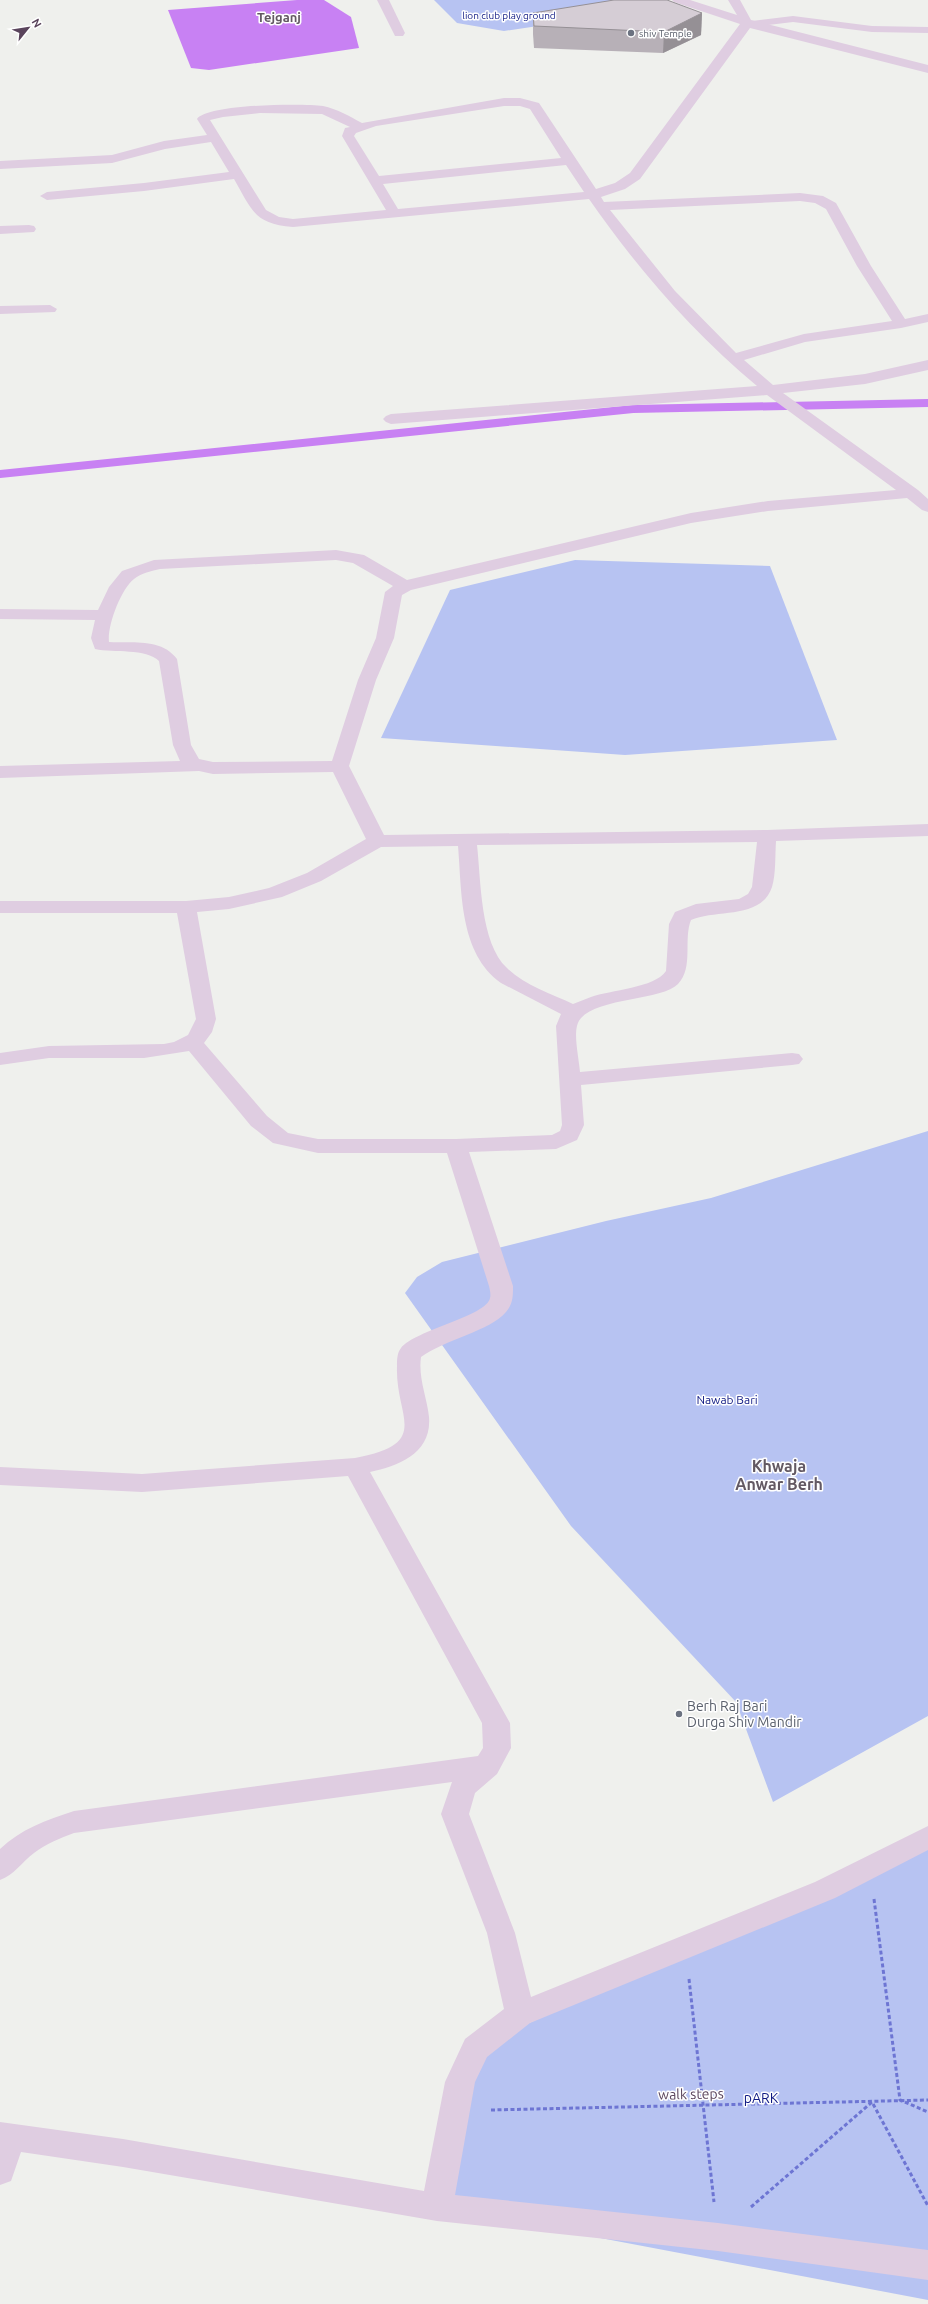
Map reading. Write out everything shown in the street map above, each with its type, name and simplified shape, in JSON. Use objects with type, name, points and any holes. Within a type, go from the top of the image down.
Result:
[{"type":"street","points":[[383,0],[399,33]]},
{"type":"street","points":[[678,0],[750,23],[928,70]]},
{"type":"street","points":[[734,0],[750,23]]},
{"type":"street","points":[[596,200],[635,176],[750,23]]},
{"type":"street","points":[[394,213],[348,136],[350,131],[358,126],[520,102],[535,106],[568,161],[596,200],[683,309],[770,390],[912,493],[928,507]]},
{"type":"street","points":[[358,126],[338,114],[322,110],[230,112],[207,115],[203,119],[261,213],[268,219],[280,222],[293,223],[394,213],[596,200],[800,197],[818,199],[831,206],[864,266],[901,324]]},
{"type":"street","points":[[0,165],[112,159],[164,145],[215,138]]},
{"type":"street","points":[[374,181],[568,161]]},
{"type":"street","points":[[47,196],[144,187],[237,175]]},
{"type":"street","points":[[0,230],[29,229]]},
{"type":"street","points":[[0,310],[50,309]]},
{"type":"street","points":[[734,358],[804,338],[901,324],[928,318]]},
{"type":"street","points":[[391,419],[770,390],[865,379],[928,365]]},
{"type":"street","points":[[376,841],[340,766],[368,680],[385,638],[394,592],[406,586],[691,518],[768,506],[912,493]]},
{"type":"street","points":[[196,766],[186,758],[182,746],[168,659],[164,653],[153,649],[110,648],[101,645],[99,639],[104,614],[127,576],[141,569],[160,564],[336,555],[358,559],[406,586]]},
{"type":"street","points":[[0,614],[104,614]]},
{"type":"street","points":[[0,772],[196,766],[213,768],[340,766]]},
{"type":"street","points":[[0,907],[186,907],[229,903],[275,893],[340,864],[376,841],[767,836],[928,830]]},
{"type":"street","points":[[192,1042],[259,1121],[281,1138],[318,1146],[456,1146],[538,1144],[556,1142],[570,1135],[573,1125],[566,1026],[573,1012],[598,1001],[656,987],[670,980],[676,971],[679,924],[682,916],[696,910],[744,904],[756,898],[762,886],[767,836]]},
{"type":"street","points":[[467,840],[479,938],[486,956],[504,976],[573,1012]]},
{"type":"street","points":[[0,1059],[49,1052],[150,1051],[174,1049],[192,1042],[202,1032],[206,1019],[186,907]]},
{"type":"street","points":[[570,1079],[792,1059]]},
{"type":"street","points":[[0,1476],[142,1483],[354,1467],[382,1462],[403,1452],[414,1440],[418,1420],[407,1369],[410,1353],[424,1342],[487,1316],[498,1307],[502,1298],[501,1286],[456,1146]]},
{"type":"street","points":[[354,1467],[496,1723],[497,1748],[487,1766],[463,1787],[455,1814],[501,1933],[520,2014]]},
{"type":"street","points":[[0,1868],[27,1841],[49,1830],[74,1822],[487,1766]]},
{"type":"street","points":[[437,2207],[460,2082],[476,2048],[520,2014],[825,1890],[928,1837]]},
{"type":"street","points":[[0,2171],[5,2136],[138,2156],[437,2207],[718,2236],[928,2265]]},
{"type":"lane","points":[[750,23],[793,19],[872,29],[928,30]]},
{"type":"path","points":[[870,1867],[900,2100],[928,2112]]},
{"type":"path","points":[[686,1946],[718,2236]]},
{"type":"path","name":"walk steps","points":[[454,2110],[928,2100]]},
{"type":"path","points":[[718,2236],[872,2102],[928,2206]]},
{"type":"green space","name":"lion club play ground","points":[[434,0],[611,0],[599,15],[578,20],[504,31],[457,23]]},
{"type":"green space","points":[[575,560],[770,566],[837,740],[625,755],[381,738],[450,590]]},
{"type":"green space","name":"Nawab Bari","points":[[928,1131],[928,1716],[773,1802],[736,1702],[571,1526],[405,1293],[417,1277],[442,1262],[606,1221],[711,1198]]},
{"type":"green space","name":"pARK","points":[[928,1835],[928,2300],[437,2207],[476,2048]]},
{"type":"shaded area","points":[[297,0],[324,0],[351,17],[359,48],[209,70],[191,68],[168,10]]},
{"type":"building","points":[[614,0],[667,0],[702,13],[664,32],[534,26],[533,13]]},
{"type":"waterway","points":[[0,474],[633,409],[928,403]]},
{"type":"place","name":"shiv Temple","points":[[631,33]]},
{"type":"place","name":"Berh Raj Bari Durga Shiv Mandir","points":[[679,1714]]},
{"type":"district","name":"Tejganj","points":[[279,17]]},
{"type":"district","name":"Khwaja Anwar Berh","points":[[779,1475]]}]
